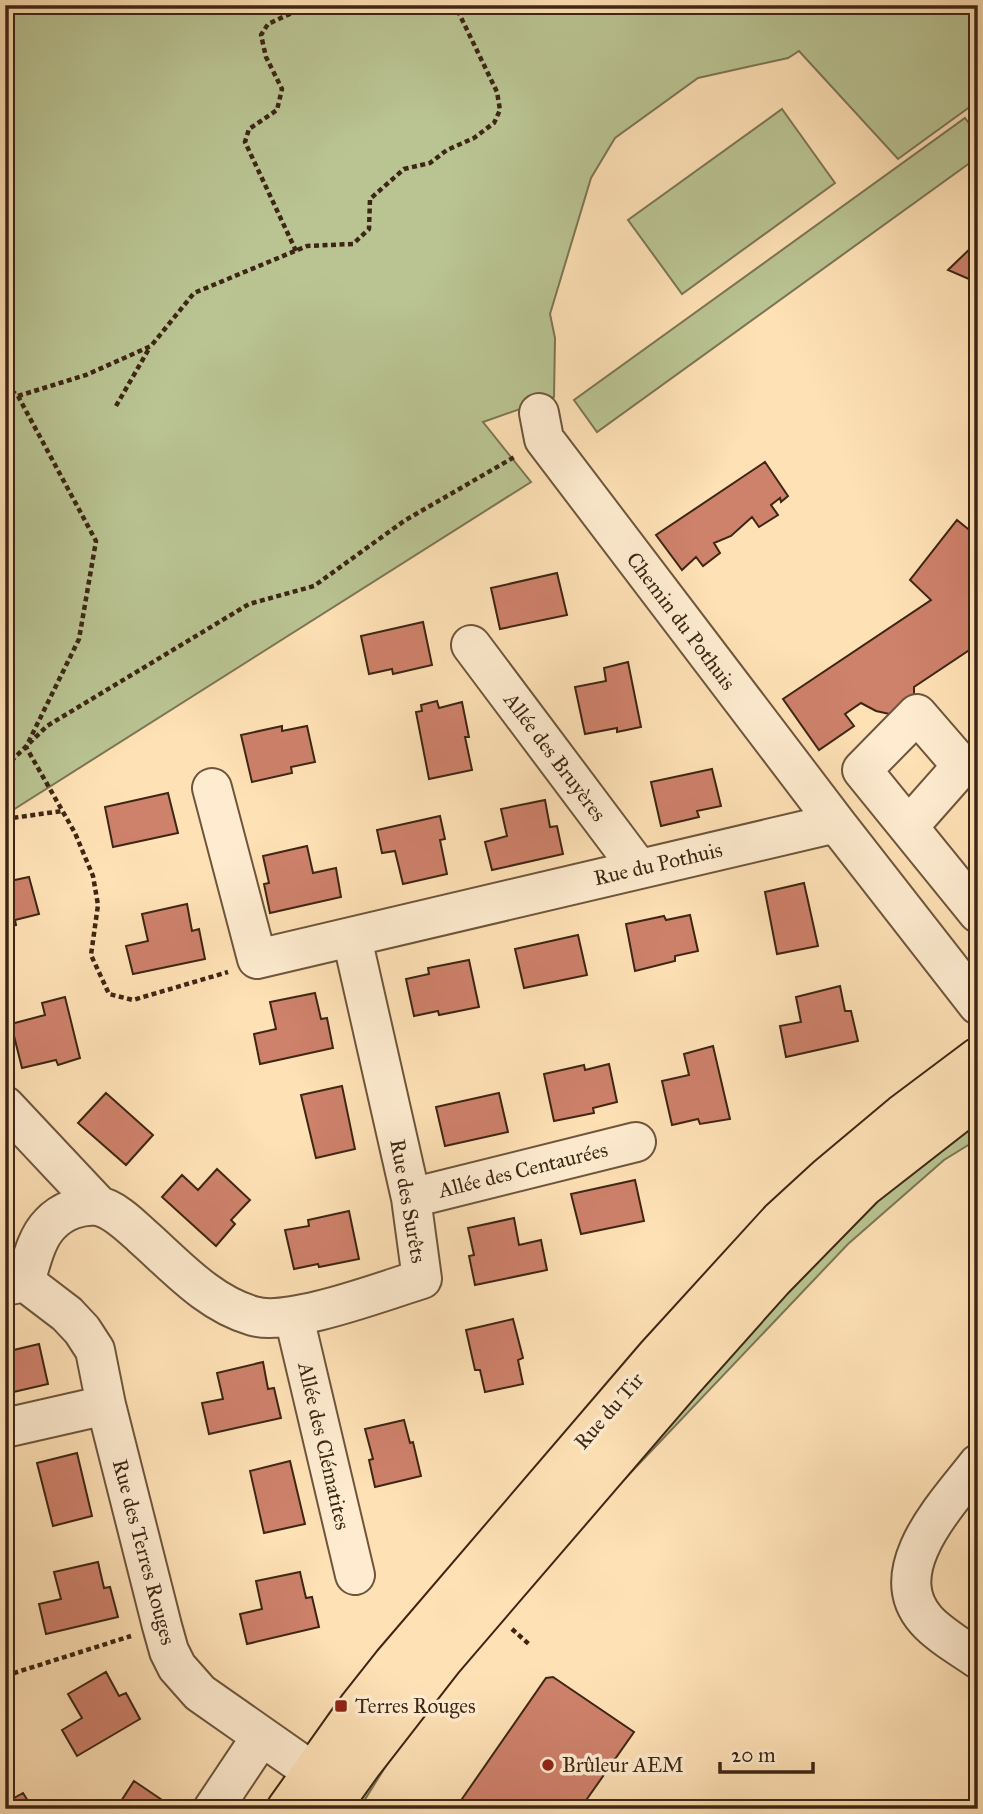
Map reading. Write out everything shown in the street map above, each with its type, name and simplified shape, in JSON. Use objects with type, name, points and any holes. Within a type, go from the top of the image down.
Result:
[{"type":"main road","name":"Rue du Tir","points":[[328,1791],[393,1663],[716,1288],[780,1220],[828,1175],[902,1114],[978,1057]]},
{"type":"main road","name":"Rue du Tir","points":[[286,1809],[328,1791],[751,1305],[864,1188],[978,1098]]},
{"type":"street","name":"Chemin du Pothuis","points":[[541,426],[836,823]]},
{"type":"street","name":"Allée des Bruyères","points":[[471,645],[639,869]]},
{"type":"street","points":[[212,788],[257,959]]},
{"type":"street","name":"Rue du Pothuis","points":[[257,959],[836,823]]},
{"type":"street","points":[[836,823],[978,1005]]},
{"type":"street","points":[[909,826],[978,913]]},
{"type":"street","name":"Rue des Surêts","points":[[5,1106],[99,1206],[128,1224],[215,1300],[256,1317],[294,1317],[422,1279],[411,1198],[352,938]]},
{"type":"street","points":[[751,1305],[779,1256],[830,1203],[968,1091],[978,1077]]},
{"type":"street","name":"Allée des Centaurées","points":[[411,1198],[636,1142]]},
{"type":"street","points":[[15,1284],[49,1225],[62,1214],[77,1207],[99,1206]]},
{"type":"street","name":"Rue des Terres Rouges","points":[[15,1284],[66,1314],[82,1330],[95,1350],[106,1405],[169,1651],[188,1681],[200,1693],[261,1737],[328,1791]]},
{"type":"street","name":"Allée des Clématites","points":[[294,1317],[355,1575]]},
{"type":"street","points":[[5,1429],[106,1405]]},
{"type":"street","points":[[978,1464],[926,1531],[913,1565],[912,1597],[926,1620],[978,1659]]},
{"type":"street","points":[[214,1809],[261,1737]]},
{"type":"path","points":[[296,251],[245,142],[249,129],[277,110],[282,89],[266,57],[261,35],[268,24],[309,5]]},
{"type":"path","points":[[116,406],[151,346],[194,293],[307,246],[353,244],[369,229],[370,199],[404,169],[430,163],[447,150],[474,138],[494,123],[500,110],[498,92],[455,5]]},
{"type":"path","points":[[18,396],[86,376],[151,346]]},
{"type":"path","points":[[5,385],[18,396],[96,541],[79,639],[26,747]]},
{"type":"path","points":[[5,767],[47,726],[249,604],[314,586],[541,426]]},
{"type":"path","points":[[26,747],[75,833],[93,876],[98,905],[91,955],[109,994],[133,1000],[249,966],[257,959]]},
{"type":"path","points":[[5,819],[62,811]]},
{"type":"path","points":[[5,1673],[12,1674],[162,1626]]},
{"type":"path","points":[[519,1635],[531,1646]]},
{"type":"green space","points":[[5,5],[978,5],[978,112],[971,106],[898,159],[799,51],[788,58],[698,78],[615,138],[591,178],[550,314],[555,338],[554,397],[483,422],[531,482],[5,815]]},
{"type":"green space","points":[[782,109],[835,183],[682,294],[628,220]]},
{"type":"green space","points":[[965,118],[978,135],[978,157],[597,432],[574,400]]},
{"type":"green space","points":[[978,1113],[978,1139],[944,1160],[848,1244],[554,1556],[440,1694],[389,1761],[359,1809],[341,1809],[414,1709],[447,1669],[773,1294],[861,1208]]},
{"type":"building","points":[[978,241],[978,283],[948,270]]},
{"type":"building","points":[[765,462],[788,496],[771,505],[778,515],[759,527],[752,517],[731,536],[714,543],[720,553],[703,566],[696,557],[682,570],[656,535]]},
{"type":"building","points":[[957,520],[978,537],[978,650],[974,647],[914,687],[914,697],[894,715],[876,711],[861,703],[845,714],[854,726],[819,750],[783,699],[931,600],[910,580]]},
{"type":"building","points":[[557,573],[567,615],[500,629],[491,588]]},
{"type":"building","points":[[423,622],[432,665],[393,674],[392,669],[369,674],[361,636]]},
{"type":"building","points":[[628,662],[641,727],[585,734],[575,687],[606,681],[604,668]]},
{"type":"building","points":[[437,701],[439,708],[462,702],[469,737],[465,737],[472,770],[429,779],[416,712],[422,711],[421,705]]},
{"type":"building","points":[[282,726],[282,731],[307,726],[315,762],[291,767],[292,773],[252,782],[241,735]]},
{"type":"building","points":[[712,769],[721,806],[697,811],[699,817],[661,826],[651,782]]},
{"type":"building","points":[[168,793],[178,833],[113,847],[105,807]]},
{"type":"building","points":[[545,800],[550,827],[557,826],[563,854],[492,870],[485,842],[507,836],[501,809]]},
{"type":"building","points":[[440,816],[445,839],[440,840],[447,874],[403,884],[395,851],[382,853],[377,830]]},
{"type":"building","points":[[307,846],[313,873],[336,868],[341,897],[270,913],[264,884],[269,883],[263,856]]},
{"type":"building","points":[[29,877],[39,914],[15,920],[16,925],[5,928],[5,882]]},
{"type":"building","points":[[804,883],[818,946],[777,954],[765,892]]},
{"type":"building","points":[[187,904],[192,931],[199,929],[205,959],[133,974],[126,946],[148,941],[142,914]]},
{"type":"building","points":[[690,915],[698,951],[675,956],[675,961],[635,971],[626,924],[664,916],[666,920]]},
{"type":"building","points":[[578,935],[587,975],[524,988],[515,949]]},
{"type":"building","points":[[469,960],[479,1007],[439,1015],[438,1011],[414,1016],[406,979],[429,974],[428,968]]},
{"type":"building","points":[[840,986],[845,1011],[851,1011],[858,1041],[786,1057],[780,1026],[801,1022],[796,997]]},
{"type":"building","points":[[315,993],[321,1019],[327,1018],[333,1048],[260,1064],[254,1034],[276,1029],[270,1002]]},
{"type":"building","points":[[65,997],[80,1058],[58,1065],[56,1060],[22,1068],[11,1024],[45,1015],[42,1003]]},
{"type":"building","points":[[713,1046],[730,1119],[700,1124],[698,1119],[672,1125],[662,1081],[689,1075],[684,1054]]},
{"type":"building","points":[[609,1064],[617,1102],[593,1108],[594,1113],[554,1121],[544,1074],[584,1065],[585,1070]]},
{"type":"building","points":[[342,1086],[355,1149],[316,1158],[301,1095]]},
{"type":"building","points":[[106,1093],[153,1135],[126,1165],[78,1123]]},
{"type":"building","points":[[499,1093],[508,1132],[445,1146],[436,1107]]},
{"type":"building","points":[[217,1169],[250,1200],[231,1220],[235,1224],[216,1246],[162,1197],[182,1175],[198,1190]]},
{"type":"building","points":[[635,1180],[644,1221],[581,1234],[571,1194]]},
{"type":"building","points":[[349,1211],[359,1259],[294,1269],[285,1230],[309,1226],[308,1220]]},
{"type":"building","points":[[514,1218],[519,1245],[541,1240],[547,1270],[475,1285],[469,1256],[474,1255],[468,1228]]},
{"type":"building","points":[[513,1319],[523,1358],[518,1360],[523,1384],[485,1392],[480,1370],[475,1370],[466,1330]]},
{"type":"building","points":[[39,1344],[48,1384],[5,1394],[5,1352]]},
{"type":"building","points":[[263,1362],[268,1389],[274,1388],[281,1418],[209,1434],[202,1403],[223,1399],[217,1373]]},
{"type":"building","points":[[404,1420],[410,1443],[413,1442],[421,1476],[375,1487],[369,1460],[373,1459],[365,1429]]},
{"type":"building","points":[[77,1453],[92,1516],[53,1526],[37,1463]]},
{"type":"building","points":[[290,1461],[305,1524],[264,1533],[250,1471]]},
{"type":"building","points":[[98,1562],[104,1588],[110,1587],[118,1617],[46,1634],[39,1604],[61,1599],[54,1572]]},
{"type":"building","points":[[300,1572],[306,1598],[312,1597],[319,1627],[247,1644],[240,1614],[262,1609],[256,1581]]},
{"type":"building","points":[[106,1672],[119,1696],[126,1693],[140,1719],[77,1756],[62,1730],[82,1718],[68,1694]]},
{"type":"building","name":"Brûleur AEM","points":[[553,1677],[634,1732],[587,1799],[602,1809],[455,1809],[546,1678]]},
{"type":"building","points":[[134,1781],[168,1804],[165,1809],[116,1809]]},
{"type":"building","points":[[23,1793],[33,1809],[5,1809],[5,1803]]},
{"type":"place","name":"Terres Rouges","points":[[341,1706]]},
{"type":"place","name":"Brûleur AEM","points":[[548,1765]]}]
